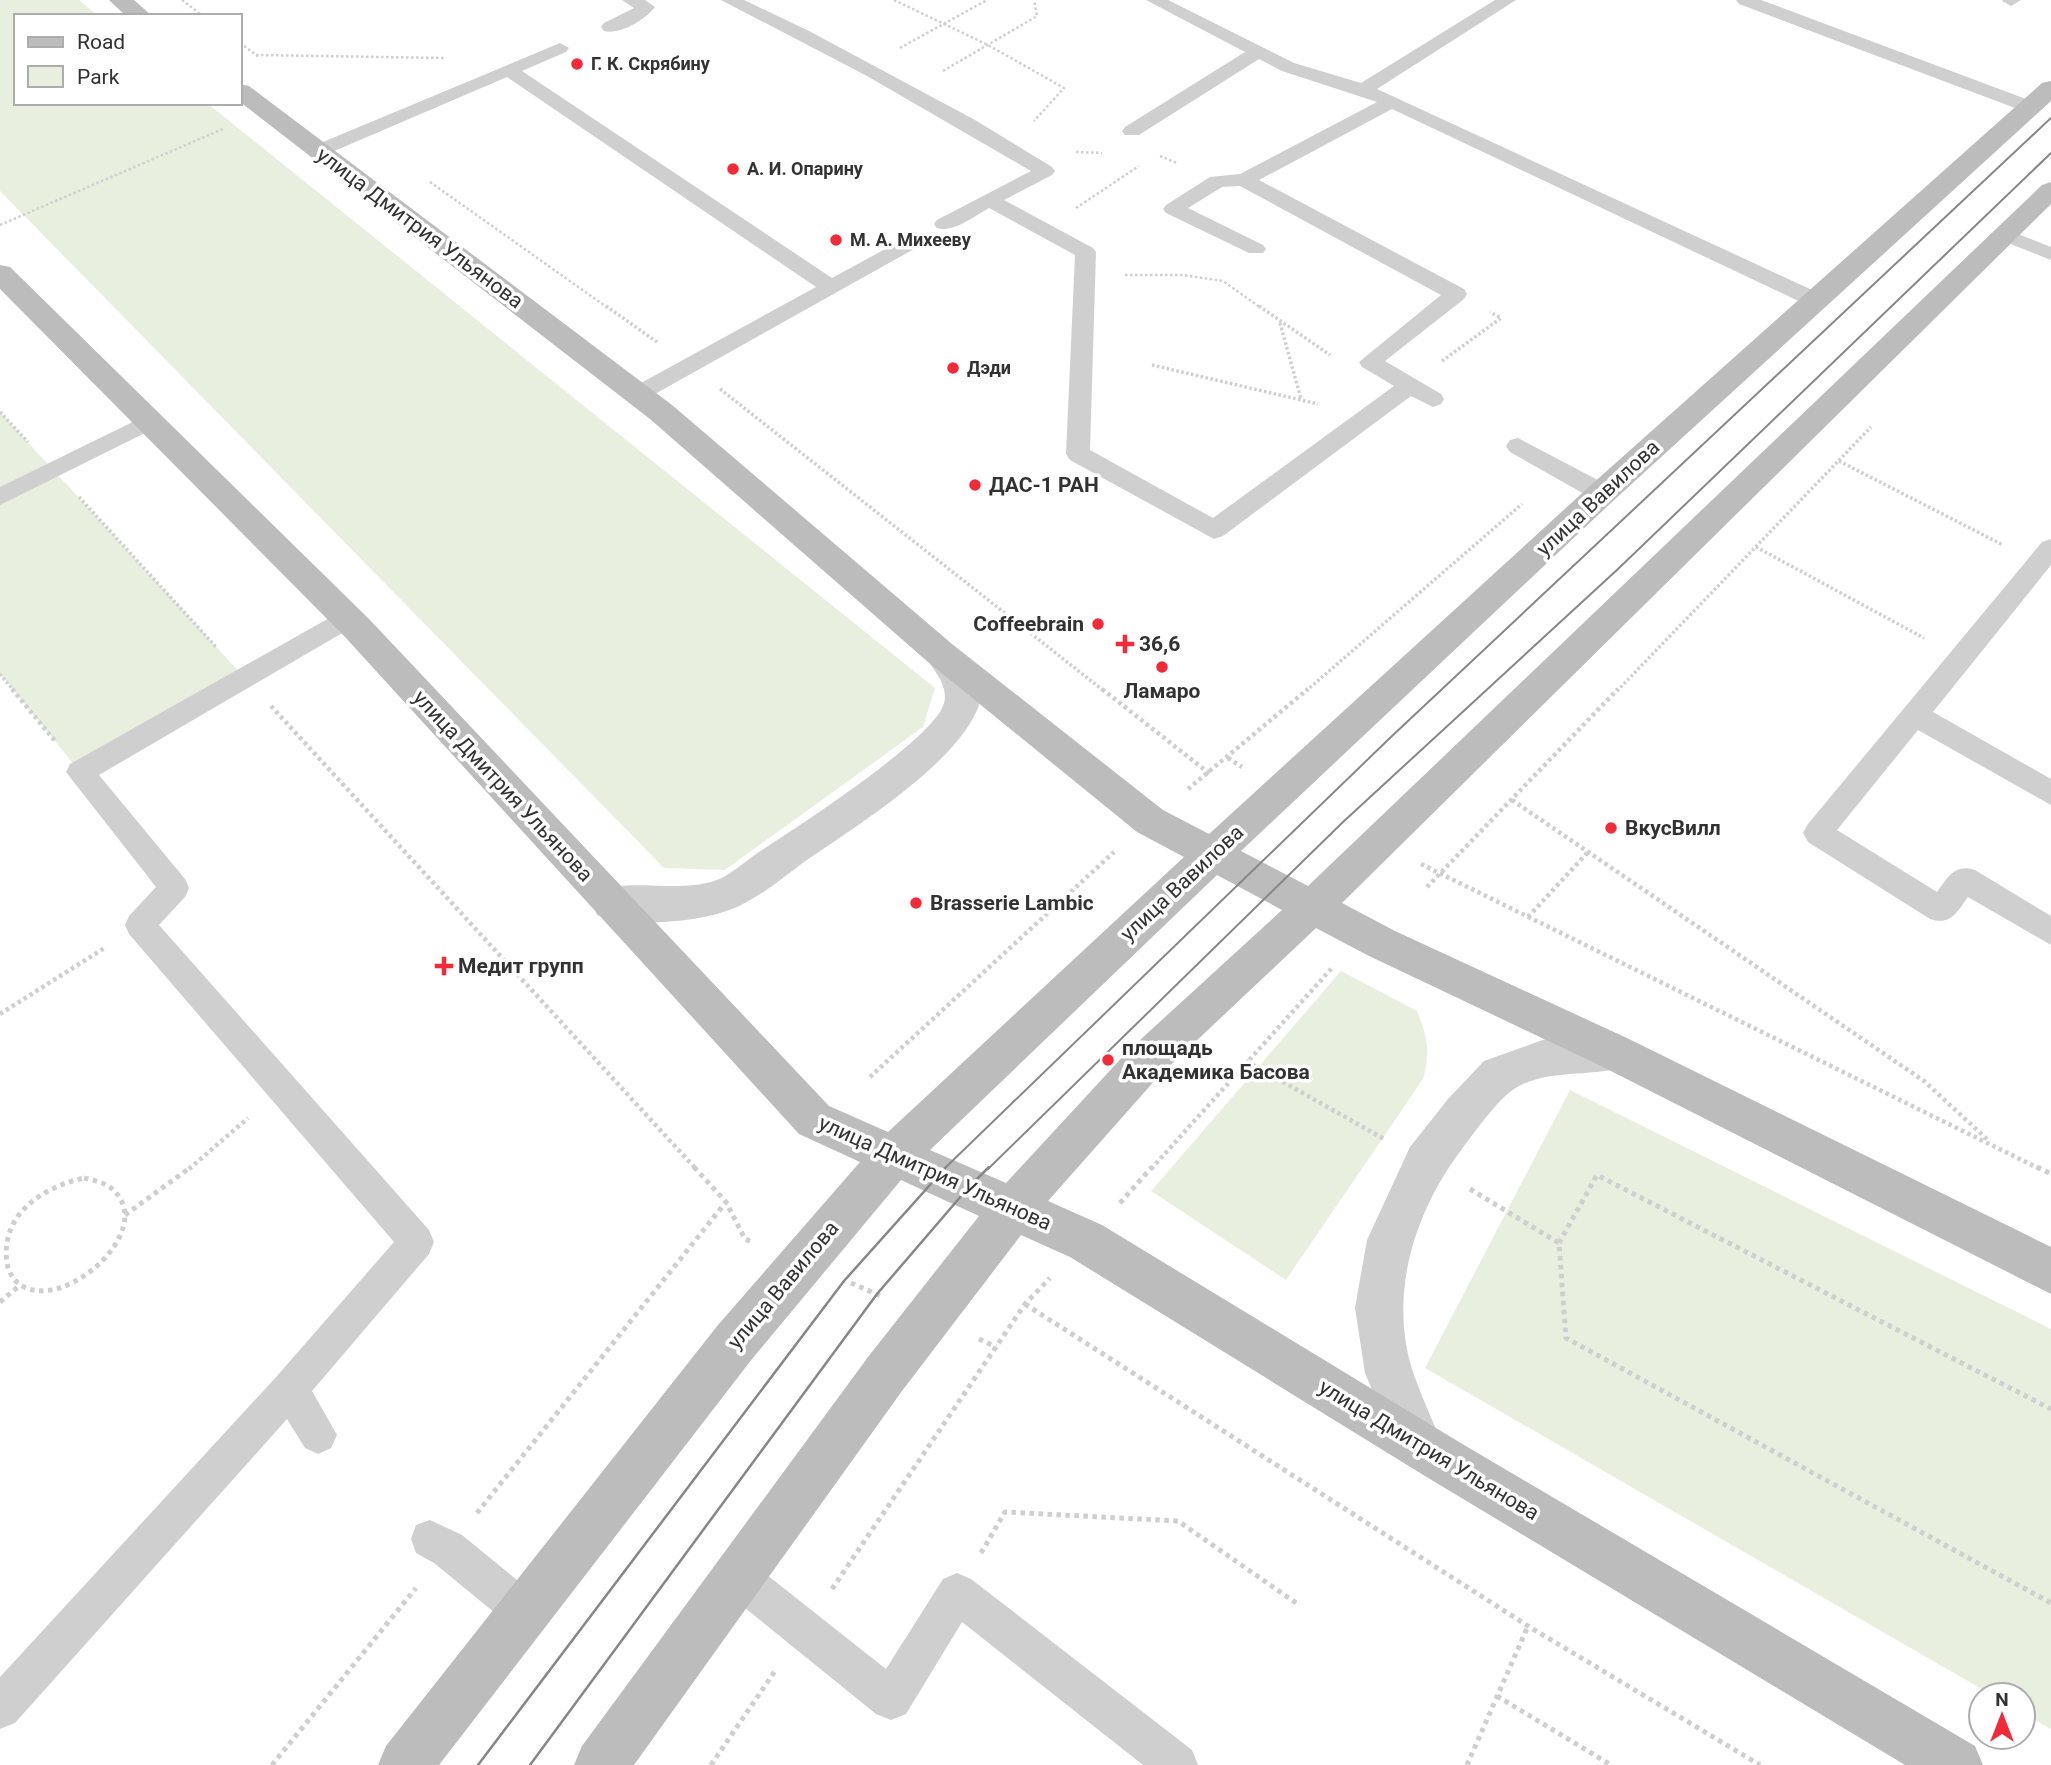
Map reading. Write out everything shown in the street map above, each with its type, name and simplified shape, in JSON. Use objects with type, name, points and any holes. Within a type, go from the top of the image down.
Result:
[{"type":"main road","points":[[120,0],[138,14]]},
{"type":"main road","name":"улица Вавилова","points":[[405,1765],[735,1342],[894,1155],[1602,493],[2051,88]]},
{"type":"main road","name":"улица Дмитрия Ульянова","points":[[242,93],[638,394],[940,653],[1150,821],[1381,943],[1614,1052],[2051,1271]]},
{"type":"main road","points":[[601,1765],[928,1315],[1013,1209],[1111,1097],[1227,984],[1314,907],[1388,832],[2051,190]]},
{"type":"main road","name":"улица Дмитрия Ульянова","points":[[0,273],[347,618],[814,1120],[1086,1241],[1418,1444],[1956,1765]]},
{"type":"street","points":[[611,903],[673,905],[706,902],[729,893],[919,758],[949,728],[960,709],[960,680],[940,653]]},
{"type":"street","points":[[1418,1444],[1389,1373],[1378,1308],[1390,1240],[1425,1162],[1463,1113],[1499,1075],[1548,1057],[1614,1052]]},
{"type":"lane","points":[[610,27],[635,16],[639,4],[668,0]]},
{"type":"lane","points":[[730,0],[778,21],[866,67],[1009,147],[1045,172],[944,224]]},
{"type":"lane","points":[[1155,0],[1288,67],[1363,90],[1392,102],[1815,300]]},
{"type":"lane","points":[[1363,90],[1507,0]]},
{"type":"lane","points":[[1745,0],[2030,107]]},
{"type":"lane","points":[[318,151],[560,48]]},
{"type":"lane","points":[[1132,131],[1258,52]]},
{"type":"lane","points":[[508,70],[831,287]]},
{"type":"lane","points":[[1256,249],[1172,209],[1217,181],[1244,180],[1392,102]]},
{"type":"lane","points":[[1244,180],[1456,295],[1370,362],[1433,399]]},
{"type":"lane","points":[[990,201],[1086,252],[1078,454],[1214,530],[1410,385]]},
{"type":"lane","points":[[2005,235],[2051,254]]},
{"type":"lane","points":[[638,394],[907,245]]},
{"type":"lane","points":[[0,496],[149,422]]},
{"type":"lane","points":[[1518,446],[1602,493]]},
{"type":"lane","points":[[2045,555],[1818,833],[1941,909],[1964,879],[2051,932]]},
{"type":"lane","points":[[0,1708],[290,1389],[416,1242],[140,925],[174,888],[80,772],[347,618]]},
{"type":"lane","points":[[1915,715],[2048,784]]},
{"type":"lane","points":[[290,1389],[318,1435]]},
{"type":"lane","points":[[439,1544],[525,1612]]},
{"type":"lane","points":[[737,1577],[805,1628],[891,1699],[957,1593],[1177,1765]]},
{"type":"path","points":[[182,0],[200,14]]},
{"type":"path","points":[[894,0],[988,45],[1064,88],[1009,147]]},
{"type":"path","points":[[866,67],[987,0]]},
{"type":"path","points":[[908,91],[1037,16],[1034,0]]},
{"type":"path","points":[[242,44],[267,63]]},
{"type":"path","points":[[256,55],[450,58]]},
{"type":"path","points":[[0,225],[266,111]]},
{"type":"path","points":[[429,181],[690,365],[1209,774],[1185,791]]},
{"type":"path","points":[[1085,275],[1182,275],[1223,281],[1331,356],[1370,362]]},
{"type":"path","points":[[1279,322],[1301,399]]},
{"type":"path","points":[[1152,365],[1301,399],[1366,417]]},
{"type":"path","points":[[0,412],[726,1202],[439,1544],[272,1765]]},
{"type":"path","points":[[1427,887],[1877,421]]},
{"type":"path","points":[[1839,461],[2045,555]]},
{"type":"path","points":[[1756,547],[1961,658]]},
{"type":"path","points":[[0,674],[80,772]]},
{"type":"path","points":[[1512,800],[1924,1081],[1994,1145]]},
{"type":"path","points":[[870,1077],[1114,852]]},
{"type":"path","points":[[1528,918],[1588,852]]},
{"type":"path","points":[[1414,861],[2051,1174]]},
{"type":"path","points":[[0,1014],[140,925]]},
{"type":"path","points":[[1246,1060],[1425,1162],[1559,1243]]},
{"type":"path","points":[[125,1215],[185,1172],[283,1087]]},
{"type":"path","points":[[2051,1409],[1597,1175],[1559,1243],[1566,1338],[2051,1603]]},
{"type":"path","points":[[93,1179],[114,1187],[122,1199],[125,1215],[121,1233],[99,1266],[79,1281],[58,1288],[37,1290],[19,1286],[8,1274],[3,1258],[2,1240],[28,1203],[47,1189],[65,1181],[93,1179]]},
{"type":"path","points":[[0,1302],[19,1286]]},
{"type":"path","points":[[1025,1304],[1528,1626],[1760,1765]]},
{"type":"path","points":[[1005,1512],[1178,1521],[1300,1605]]},
{"type":"path","points":[[1467,1765],[1528,1626]]},
{"type":"path","points":[[710,1765],[805,1628]]},
{"type":"path","points":[[1497,1696],[1611,1765]]},
{"type":"green space","points":[[0,0],[79,0],[96,14],[14,14],[14,105],[209,105],[935,688],[923,727],[725,870],[664,868],[0,191]]},
{"type":"green space","points":[[0,412],[244,677],[80,772],[0,674]]},
{"type":"green space","points":[[1341,971],[1417,1011],[1427,1045],[1427,1061],[1423,1079],[1286,1280],[1151,1191]]},
{"type":"green space","points":[[1570,1090],[2051,1329],[2051,1729],[2037,1721],[2037,1681],[1968,1681],[1425,1368]]},
{"type":"tram line","points":[[946,1167],[1392,736],[2051,118]]},
{"type":"tram line","points":[[988,1169],[1343,822],[1618,569],[2051,153]]},
{"type":"tram line","points":[[478,1765],[844,1281],[946,1167]]},
{"type":"tram line","points":[[530,1765],[877,1294],[989,1167]]},
{"type":"place","name":"Г. К. Скрябину","points":[[577,64]]},
{"type":"place","name":"А. И. Опарину","points":[[733,169]]},
{"type":"place","name":"М. А. Михееву","points":[[836,240]]},
{"type":"place","name":"Дэди","points":[[953,368]]},
{"type":"place","name":"ДАС-1 РАН","points":[[975,485]]},
{"type":"place","name":"Coffeebrain","points":[[1098,624]]},
{"type":"place","name":"36,6","points":[[1125,644]]},
{"type":"place","name":"Ламаро","points":[[1162,667]]},
{"type":"place","name":"ВкусВилл","points":[[1611,828]]},
{"type":"place","name":"Brasserie Lambic","points":[[916,903]]},
{"type":"place","name":"Медит групп","points":[[444,966]]},
{"type":"place","name":"площадь Академика Басова","points":[[1108,1060]]}]
